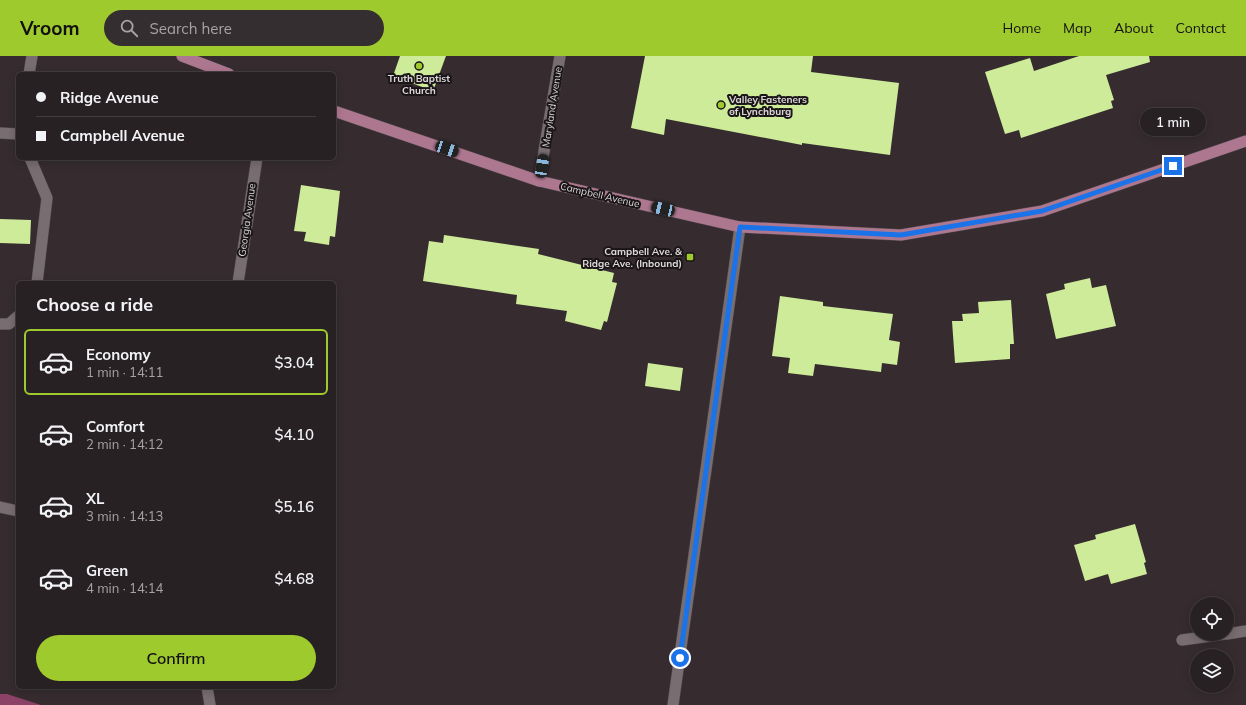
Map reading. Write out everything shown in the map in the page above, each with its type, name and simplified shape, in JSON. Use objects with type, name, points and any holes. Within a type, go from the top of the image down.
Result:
[{"type":"main road","points":[[182,56],[224,72]]},
{"type":"main road","name":"Campbell Avenue","points":[[336,112],[539,181],[740,227],[901,235],[1042,211],[1246,141]]},
{"type":"street","points":[[29,72],[32,56]]},
{"type":"street","name":"Maryland Avenue","points":[[539,181],[560,56]]},
{"type":"street","points":[[0,133],[16,134]]},
{"type":"street","points":[[31,160],[47,198],[36,281]]},
{"type":"street","name":"Georgia Avenue","points":[[238,281],[257,160]]},
{"type":"street","points":[[674,705],[740,227]]},
{"type":"street","points":[[0,324],[9,324],[16,318]]},
{"type":"street","points":[[0,506],[16,510]]},
{"type":"street","points":[[1234,633],[1246,631]]},
{"type":"street","points":[[1182,640],[1190,639]]},
{"type":"street","points":[[207,689],[210,705]]},
{"type":"shaded area","points":[[0,694],[7,694],[41,705],[0,705]]},
{"type":"building","name":"Truth Baptist Church","points":[[400,56],[446,56],[433,91],[393,76]]},
{"type":"building","name":"Valley Fasteners of Lynchburg","points":[[645,56],[813,56],[811,72],[899,83],[890,155],[802,143],[802,145],[666,119],[664,135],[631,128]]},
{"type":"building","points":[[1079,56],[1149,56],[1150,62],[1106,75],[1114,100],[1111,101],[1113,108],[1021,138],[1019,130],[1005,134],[985,72],[1030,58],[1034,71]]},
{"type":"building","points":[[301,185],[340,191],[335,237],[330,236],[329,245],[304,241],[306,232],[294,231]]},
{"type":"building","points":[[0,219],[31,220],[30,244],[0,243]]},
{"type":"building","points":[[444,235],[539,249],[538,254],[614,273],[612,282],[617,283],[607,322],[604,321],[601,330],[565,321],[567,311],[516,304],[517,295],[423,281],[429,241],[443,243]]},
{"type":"building","points":[[1090,278],[1092,288],[1106,285],[1116,326],[1056,339],[1046,294],[1065,289],[1064,284]]},
{"type":"building","points":[[780,296],[823,302],[823,306],[893,314],[889,340],[900,342],[897,365],[882,363],[881,372],[815,364],[813,376],[788,373],[790,358],[772,356]]},
{"type":"building","points":[[1011,300],[1014,344],[1010,344],[1010,359],[955,363],[952,321],[963,321],[962,314],[979,313],[978,302]]},
{"type":"building","points":[[648,363],[683,368],[680,391],[645,386]]},
{"type":"building","points":[[1135,524],[1146,562],[1144,563],[1147,574],[1111,584],[1108,574],[1085,581],[1074,545],[1096,539],[1095,535]]},
{"type":"place","name":"Truth Baptist Church","points":[[419,66]]},
{"type":"place","name":"Valley Fasteners of Lynchburg","points":[[721,105]]},
{"type":"place","name":"Campbell Ave. & Ridge Ave. (Inbound)","points":[[690,257]]},
{"type":"route","points":[[680,658],[740,227],[901,235],[1042,211],[1173,166]]}]
